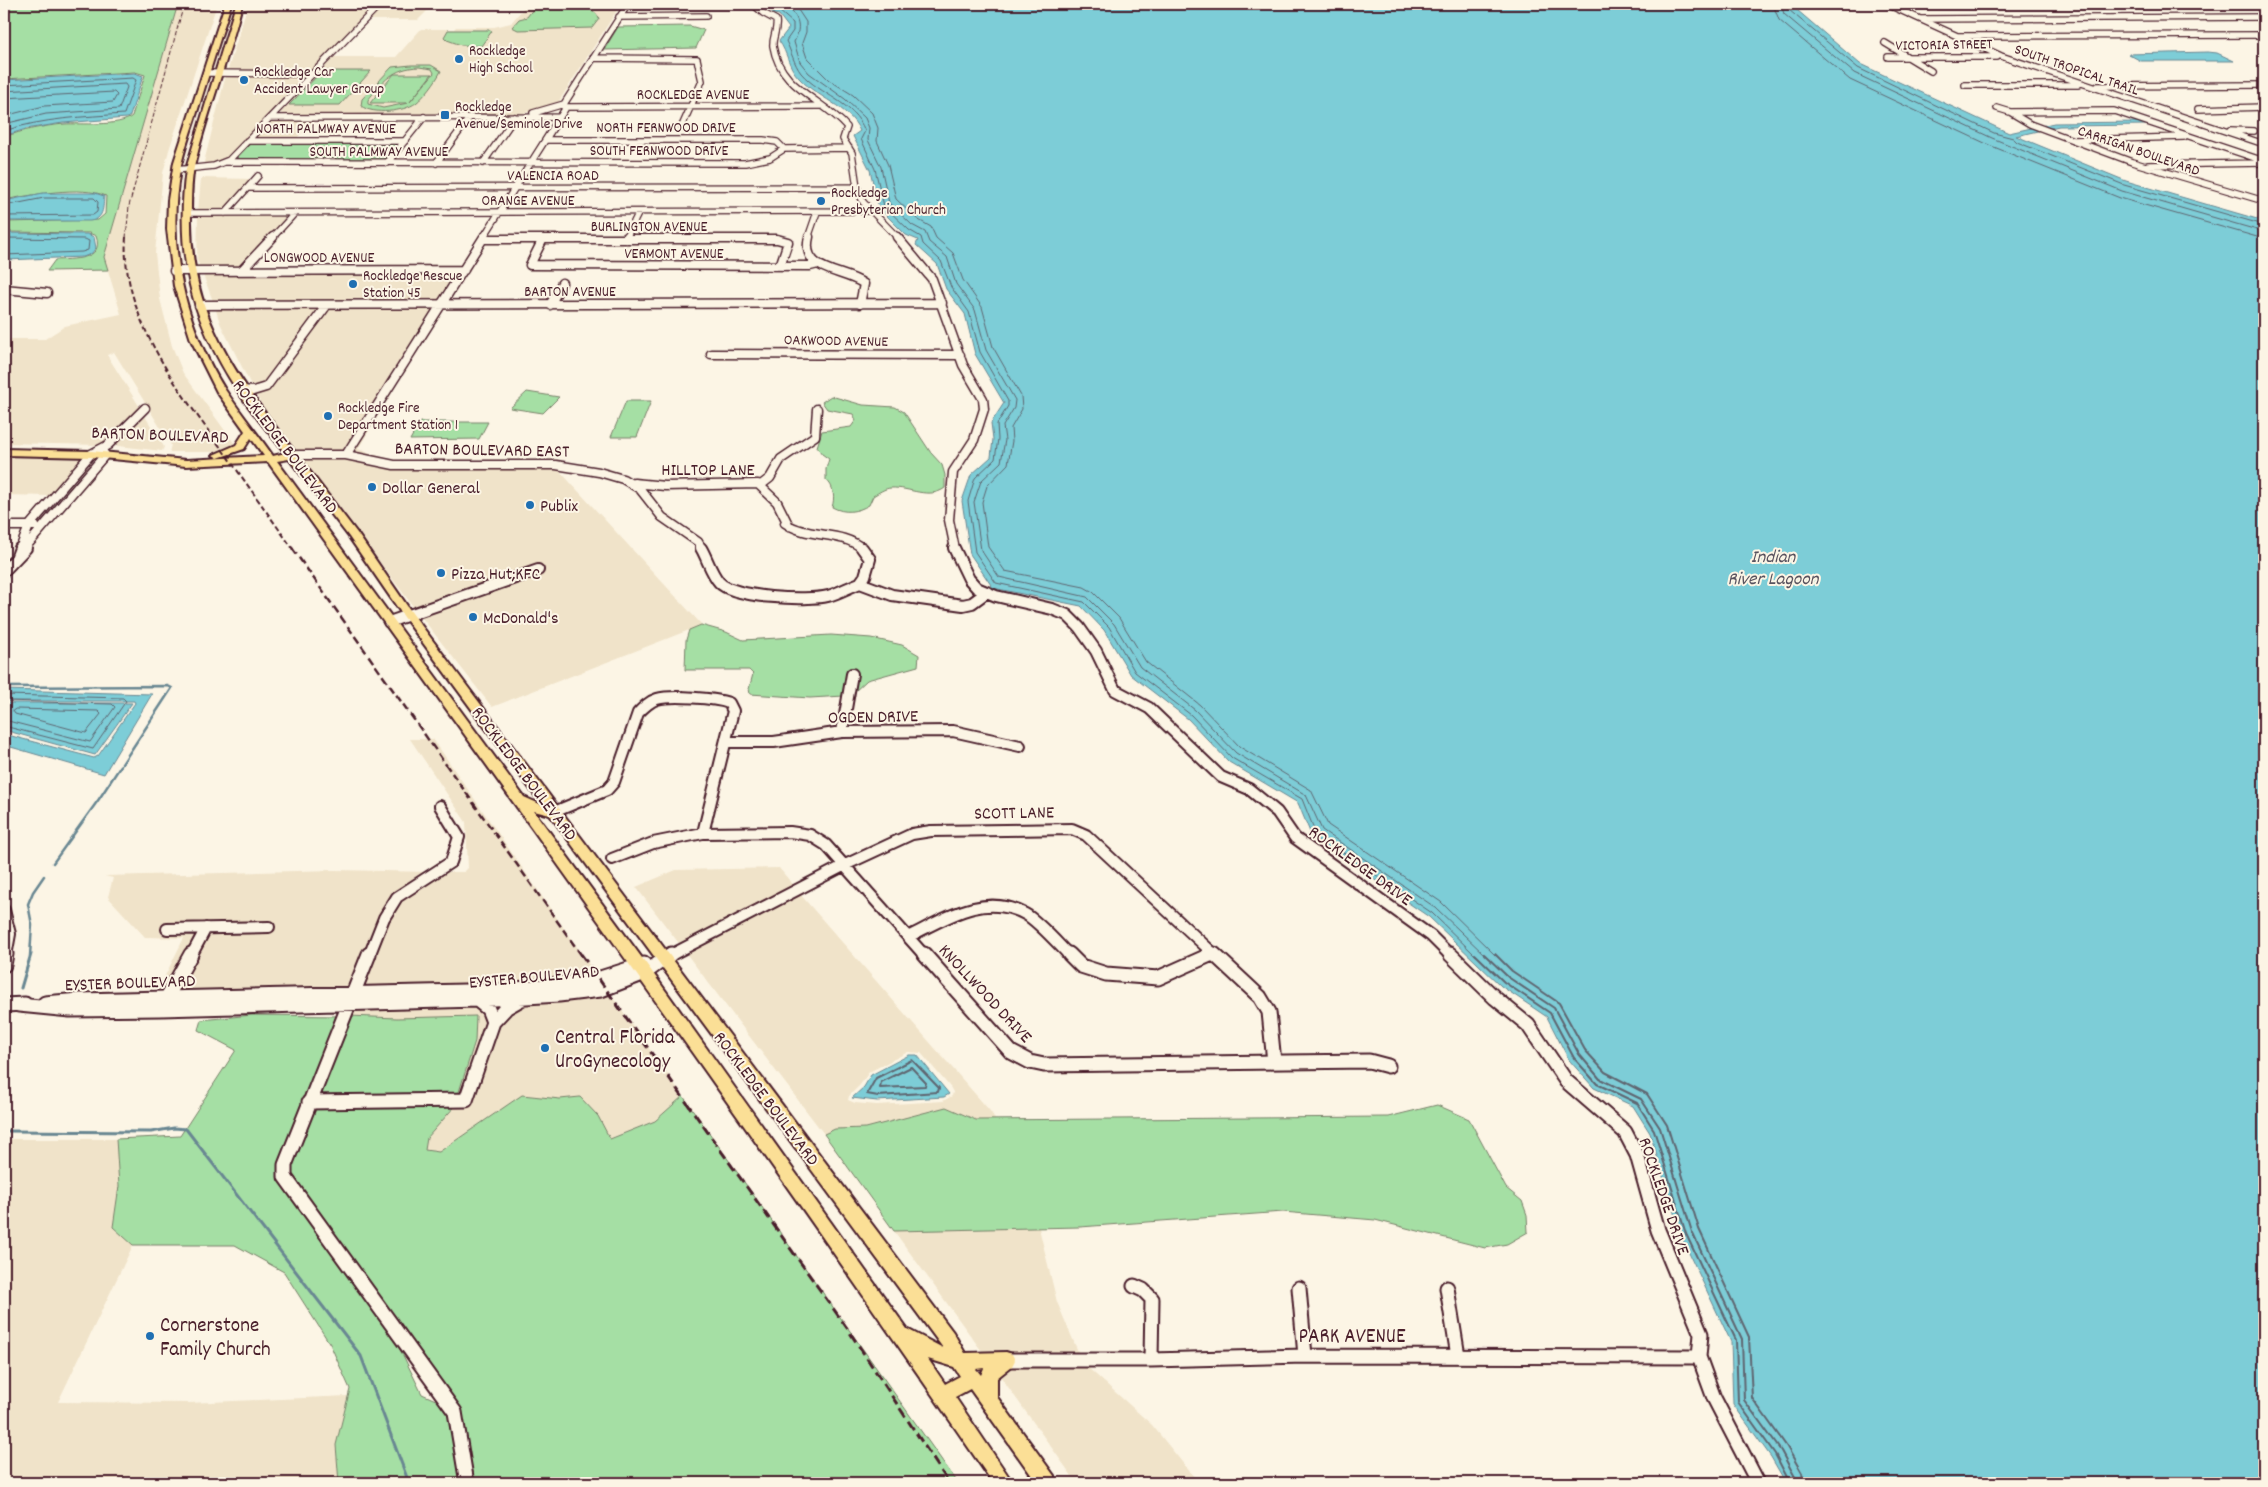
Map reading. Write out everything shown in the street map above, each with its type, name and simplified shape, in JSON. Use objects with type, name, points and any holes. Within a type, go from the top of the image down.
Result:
[{"type":"main road","name":"ROCKLEDGE BOULEVARD","points":[[228,4],[176,170],[171,210],[174,271],[186,315],[200,352],[222,392],[641,969],[902,1335],[1004,1483]]},
{"type":"main road","name":"ROCKLEDGE BOULEVARD","points":[[239,4],[190,169],[186,218],[190,271],[199,305],[223,359],[242,390],[294,455],[353,535],[408,616],[947,1338],[960,1361],[1048,1483]]},
{"type":"main road","points":[[2253,4],[2264,6]]},
{"type":"main road","points":[[221,25],[231,30]]},
{"type":"main road","points":[[218,36],[228,40]]},
{"type":"main road","points":[[197,103],[201,108],[207,110]]},
{"type":"main road","points":[[194,113],[200,114],[204,118]]},
{"type":"main road","points":[[171,210],[186,218]]},
{"type":"main road","points":[[200,352],[223,359]]},
{"type":"main road","points":[[218,455],[240,447],[250,431]]},
{"type":"main road","name":"BARTON BOULEVARD","points":[[8,449],[164,455],[270,456]]},
{"type":"main road","name":"BARTON BOULEVARD","points":[[8,449],[90,454],[103,452],[186,463],[294,455]]},
{"type":"main road","points":[[518,799],[538,808],[554,812]]},
{"type":"main road","points":[[902,1335],[934,1353],[960,1361],[1006,1360]]},
{"type":"main road","points":[[988,1400],[987,1386],[989,1374],[1006,1360]]},
{"type":"main road","points":[[943,1394],[973,1378]]},
{"type":"street","points":[[227,161],[380,4]]},
{"type":"street","points":[[346,455],[546,140],[560,117],[564,105],[628,4]]},
{"type":"street","name":"ROCKLEDGE DRIVE","points":[[753,4],[763,13],[776,20],[778,29],[773,46],[783,71],[806,96],[846,127],[843,139],[852,153],[858,187],[863,202],[921,263],[932,278],[960,355],[983,399],[984,409],[974,440],[959,460],[953,472],[948,520],[957,556],[977,588],[996,596],[1052,609],[1067,616],[1079,627],[1096,651],[1115,690],[1149,708],[1221,777],[1249,789],[1277,812],[1295,838],[1311,851],[1431,936],[1495,998],[1528,1025],[1566,1081],[1625,1132],[1637,1155],[1658,1230],[1701,1334],[1699,1357],[1714,1398],[1758,1483]]},
{"type":"street","name":"SOUTH TROPICAL TRAIL","points":[[1887,4],[2001,56],[2264,144]]},
{"type":"street","points":[[619,18],[706,16]]},
{"type":"street","points":[[1919,19],[2264,17]]},
{"type":"street","points":[[1954,36],[2264,34]]},
{"type":"street","points":[[1885,43],[1931,71]]},
{"type":"street","name":"VICTORIA STREET","points":[[1888,57],[2001,56]]},
{"type":"street","points":[[593,58],[697,59],[702,81],[682,126]]},
{"type":"street","points":[[206,74],[313,74]]},
{"type":"street","points":[[1965,85],[2264,85]]},
{"type":"street","name":"ROCKLEDGE AVENUE","points":[[516,117],[564,105],[690,107],[821,106]]},
{"type":"street","points":[[1997,108],[2010,112],[2114,111],[2264,162]]},
{"type":"street","points":[[2198,109],[2264,108]]},
{"type":"street","name":"CARRIGAN BOULEVARD","points":[[2010,112],[2046,130],[2142,166],[2194,183],[2264,201]]},
{"type":"street","points":[[387,163],[424,117]]},
{"type":"street","points":[[436,163],[470,117]]},
{"type":"street","points":[[483,163],[516,117]]},
{"type":"street","points":[[270,118],[560,117]]},
{"type":"street","points":[[2222,130],[2254,131]]},
{"type":"street","points":[[2071,140],[2193,137]]},
{"type":"street","name":"NORTH PALMWAY AVENUE","points":[[247,140],[405,141]]},
{"type":"street","name":"NORTH FERNWOOD DRIVE","points":[[546,140],[763,140],[777,142],[784,149]]},
{"type":"street","points":[[784,149],[849,148]]},
{"type":"street","name":"SOUTH FERNWOOD DRIVE","points":[[531,163],[753,162],[770,159],[784,149]]},
{"type":"street","name":"SOUTH PALMWAY AVENUE","points":[[176,170],[214,166],[227,161],[531,163]]},
{"type":"street","points":[[2142,166],[2258,164],[2264,162]]},
{"type":"street","points":[[224,213],[258,176]]},
{"type":"street","name":"VALENCIA ROAD","points":[[248,188],[858,187]]},
{"type":"street","name":"ORANGE AVENUE","points":[[186,218],[224,213],[870,211]]},
{"type":"street","points":[[626,239],[639,212]]},
{"type":"street","points":[[817,212],[807,246],[813,260],[828,270],[864,284],[860,304]]},
{"type":"street","points":[[242,270],[295,213]]},
{"type":"street","name":"BURLINGTON AVENUE","points":[[483,239],[785,240],[788,242],[780,266]]},
{"type":"street","name":"VERMONT AVENUE","points":[[543,239],[530,265],[810,266],[818,264]]},
{"type":"street","name":"LONGWOOD AVENUE","points":[[174,271],[464,270]]},
{"type":"street","points":[[550,305],[562,283]]},
{"type":"street","points":[[4,289],[48,293]]},
{"type":"street","name":"BARTON AVENUE","points":[[199,305],[942,303]]},
{"type":"street","points":[[242,390],[262,389],[271,380],[327,305]]},
{"type":"street","name":"OAKWOOD AVENUE","points":[[711,354],[960,355]]},
{"type":"street","points":[[4,571],[46,526],[103,452],[144,408]]},
{"type":"street","points":[[761,485],[770,478],[781,459],[814,436],[817,430],[817,410]]},
{"type":"street","points":[[17,556],[30,526],[90,454]]},
{"type":"street","name":"BARTON BOULEVARD EAST","points":[[294,455],[346,455],[394,465],[556,465],[581,468],[631,482]]},
{"type":"street","points":[[631,482],[640,489],[662,517],[698,542],[713,574],[722,586],[729,590],[749,595],[827,596],[860,582],[892,595],[926,598],[955,605],[972,603],[987,592]]},
{"type":"street","name":"HILLTOP LANE","points":[[631,482],[665,486],[738,483],[761,485],[767,490],[776,504],[775,509],[783,522],[789,526],[804,533],[842,538],[857,545],[866,553],[870,559],[865,576],[860,582]]},
{"type":"street","points":[[647,500],[654,491],[665,486]]},
{"type":"street","points":[[4,526],[46,526]]},
{"type":"street","points":[[389,622],[538,570]]},
{"type":"street","points":[[842,732],[852,674]]},
{"type":"street","points":[[554,812],[606,790],[614,782],[638,713],[646,705],[658,699],[717,699],[729,703],[733,711],[703,833]]},
{"type":"street","name":"OGDEN DRIVE","points":[[726,742],[774,742],[816,734],[842,732],[953,731],[1020,746]]},
{"type":"street","points":[[440,806],[458,837],[456,851],[451,862],[397,897],[384,918],[309,1102],[285,1165],[285,1177],[455,1412],[467,1483]]},
{"type":"street","name":"SCOTT LANE","points":[[664,958],[845,865],[912,834],[931,831],[1072,829],[1086,835],[1260,997],[1269,1012],[1274,1062]]},
{"type":"street","name":"KNOLLWOOD DRIVE","points":[[612,859],[653,843],[703,833],[790,832],[810,835],[826,845],[845,865],[1011,1052],[1030,1062],[1044,1065],[1369,1061],[1388,1066]]},
{"type":"street","points":[[910,936],[970,907],[1002,905],[1026,914],[1081,966],[1106,974],[1158,978],[1213,954]]},
{"type":"street","points":[[4,910],[10,934],[4,965]]},
{"type":"street","points":[[167,929],[269,926]]},
{"type":"street","points":[[163,1004],[206,928]]},
{"type":"street","name":"EYSTER BOULEVARD","points":[[352,998],[477,1000],[601,990],[664,958]]},
{"type":"street","name":"EYSTER BOULEVARD","points":[[4,1005],[70,1010],[163,1004],[352,998],[508,990],[600,979],[641,969]]},
{"type":"street","points":[[309,1102],[466,1100],[477,1073],[492,1022],[507,1007],[524,997]]},
{"type":"street","points":[[477,1000],[488,1010],[492,1022]]},
{"type":"street","points":[[1134,1286],[1143,1290],[1152,1299],[1152,1360]]},
{"type":"street","points":[[1300,1288],[1305,1356]]},
{"type":"street","points":[[1447,1288],[1458,1356]]},
{"type":"street","name":"PARK AVENUE","points":[[1006,1360],[1152,1360],[1305,1356],[1699,1357]]},
{"type":"shaded area","points":[[178,4],[217,4],[163,173],[155,253],[160,299],[172,346],[183,373],[237,447],[224,452],[169,452],[171,445],[114,352],[107,355],[141,409],[103,445],[4,443],[4,339],[45,339],[65,326],[121,314],[104,257]]},
{"type":"shaded area","points":[[248,4],[377,4],[309,73],[227,73]]},
{"type":"shaded area","points":[[382,4],[434,4],[418,20],[366,20]]},
{"type":"shaded area","name":"Rockledge High School","points":[[527,4],[621,4],[556,106],[514,115],[286,115],[280,113],[334,57],[396,57],[421,29],[494,27],[511,23]]},
{"type":"shaded area","points":[[226,75],[307,75],[226,160],[203,166]]},
{"type":"shaded area","points":[[271,119],[314,120],[296,139],[251,139]]},
{"type":"shaded area","points":[[201,178],[253,179],[223,212],[198,212]]},
{"type":"shaded area","points":[[291,214],[241,269],[201,269],[197,260],[198,215]]},
{"type":"shaded area","points":[[202,272],[460,272],[440,303],[214,304]]},
{"type":"shaded area","points":[[323,306],[263,387],[253,389],[220,323],[215,307]]},
{"type":"shaded area","points":[[329,306],[438,306],[344,453],[296,453],[268,417],[255,392],[259,392]]},
{"type":"shaded area","points":[[444,306],[358,449],[390,460],[550,461],[552,463],[396,463],[351,453]]},
{"type":"shaded area","points":[[143,413],[164,447],[162,451],[110,445]]},
{"type":"shaded area","points":[[71,456],[84,458],[52,496],[4,495],[4,457]]},
{"type":"shaded area","points":[[300,457],[344,457],[393,467],[556,467],[702,625],[492,707],[419,614],[543,571],[541,567],[416,610]]},
{"type":"shaded area","points":[[410,739],[433,739],[597,976],[510,986],[360,988],[389,918],[401,899],[442,872],[464,872],[468,868],[466,822]]},
{"type":"shaded area","points":[[779,868],[795,887],[681,946],[636,887],[676,870]]},
{"type":"shaded area","points":[[335,870],[431,872],[395,895],[350,988],[174,994],[208,932],[272,930],[275,923],[164,925],[160,933],[199,932],[163,994],[156,994],[184,938],[145,937],[108,897],[113,878],[105,876]]},
{"type":"shaded area","points":[[799,893],[996,1120],[976,1120],[946,1107],[866,1128],[835,1129],[824,1134],[685,952]],"holes":[[[908,1052],[921,1053],[950,1087],[953,1092],[952,1096],[943,1101],[877,1105],[855,1103],[848,1100],[849,1096],[869,1072]]]},
{"type":"shaded area","points":[[608,991],[683,1096],[655,1121],[609,1139],[598,1116],[580,1097],[560,1099],[522,1095],[439,1152],[425,1150],[427,1138],[455,1106],[471,1100],[483,1073],[498,1021],[525,1001]]},
{"type":"shaded area","points":[[474,1004],[483,1012],[487,1024],[463,1095],[458,1095],[475,1041],[397,1018],[349,1016],[353,1007]]},
{"type":"shaded area","points":[[4,1139],[116,1139],[119,1186],[113,1227],[133,1245],[58,1402],[189,1403],[348,1396],[336,1445],[339,1483],[4,1483]]},
{"type":"shaded area","points":[[1039,1228],[1057,1302],[1079,1354],[1009,1353],[1007,1351],[1004,1353],[984,1354],[894,1231]]},
{"type":"shaded area","points":[[1007,1366],[1086,1366],[1152,1425],[1199,1483],[1077,1483],[998,1373]]},
{"type":"green space","points":[[4,4],[178,4],[104,257],[108,270],[47,271],[55,260],[77,259],[85,257],[96,250],[96,236],[89,233],[4,232],[4,222],[98,220],[105,214],[106,196],[83,191],[70,191],[4,200],[4,137],[48,126],[100,124],[119,122],[126,119],[132,116],[145,75],[135,72],[4,79]]},
{"type":"green space","points":[[537,4],[572,4],[581,6],[596,13],[599,19],[592,28],[518,30],[512,27],[519,19],[527,17]]},
{"type":"green space","points":[[690,26],[704,30],[696,48],[604,50],[618,27]]},
{"type":"green space","points":[[448,30],[492,31],[481,46],[461,45],[447,40],[444,37]]},
{"type":"green space","points":[[431,65],[441,71],[427,92],[416,103],[404,109],[373,111],[361,106],[362,99],[392,67]],"holes":[[[419,67],[432,69],[434,73],[410,102],[432,74],[394,74],[370,103],[408,103],[383,108],[368,104],[368,100],[379,87],[395,73]]]},
{"type":"green space","points":[[322,71],[371,71],[340,105],[289,105]]},
{"type":"green space","points":[[251,143],[400,143],[383,161],[235,160]]},
{"type":"green space","points":[[527,392],[559,397],[543,413],[510,408]]},
{"type":"green space","points":[[831,396],[863,405],[895,407],[904,412],[931,453],[942,465],[945,475],[945,488],[932,493],[926,493],[889,488],[873,496],[869,505],[860,509],[846,511],[832,507],[833,492],[831,485],[826,480],[826,469],[829,459],[817,447],[822,431],[851,427],[856,420],[853,414],[827,409],[822,402]]},
{"type":"green space","points":[[626,401],[651,401],[637,437],[611,437]]},
{"type":"green space","points":[[420,422],[488,422],[479,439],[410,440]]},
{"type":"green space","points":[[701,625],[726,632],[743,640],[831,635],[871,638],[902,645],[919,655],[918,666],[867,680],[853,693],[844,696],[810,698],[750,694],[749,689],[753,674],[749,670],[685,670],[686,640],[689,630]]},
{"type":"green space","points":[[252,1015],[339,1016],[280,1165],[279,1179],[397,1343],[422,1394],[438,1401],[449,1416],[460,1483],[339,1483],[336,1445],[350,1389],[330,1344],[284,1272],[235,1245],[133,1245],[113,1227],[119,1186],[116,1139],[180,1136],[236,1050],[198,1030],[201,1020]]},
{"type":"green space","points":[[349,1016],[397,1018],[476,1016],[475,1041],[458,1095],[317,1098]]},
{"type":"green space","points":[[522,1095],[560,1099],[580,1097],[598,1116],[610,1139],[655,1121],[683,1096],[958,1483],[475,1483],[461,1409],[291,1174],[291,1164],[313,1107],[455,1106],[427,1138],[425,1150],[439,1152]]},
{"type":"green space","points":[[1437,1105],[1469,1119],[1506,1188],[1522,1201],[1527,1215],[1528,1232],[1507,1244],[1485,1248],[1375,1220],[1283,1212],[1080,1227],[894,1231],[824,1134],[835,1129],[866,1128],[946,1107],[976,1120],[1388,1117]]},
{"type":"water","name":"Indian River Lagoon","points":[[763,4],[1790,4],[1860,64],[2009,133],[2054,123],[2137,122],[2148,125],[2059,126],[2016,136],[2126,181],[2264,221],[2264,1483],[1786,1483],[1771,1457],[1733,1404],[1731,1342],[1681,1236],[1650,1133],[1633,1106],[1594,1088],[1569,1060],[1547,1017],[1501,986],[1429,917],[1312,837],[1298,803],[1229,762],[1188,719],[1131,675],[1104,630],[1081,606],[993,588],[970,554],[962,501],[971,475],[991,457],[993,439],[991,423],[1004,403],[975,354],[965,314],[946,289],[937,264],[916,245],[918,240],[906,235],[879,208],[870,170],[853,136],[860,131],[855,122],[841,109],[806,85],[795,74],[779,41],[789,28],[779,15],[774,14]]},
{"type":"water","points":[[2217,53],[2234,61],[2141,61],[2128,54]]},
{"type":"water","points":[[135,73],[143,76],[130,116],[127,118],[63,123],[26,129],[4,136],[4,80]]},
{"type":"water","points":[[43,193],[95,193],[104,196],[102,212],[98,218],[90,221],[4,221],[4,201]]},
{"type":"water","points":[[4,233],[87,234],[94,237],[96,248],[91,254],[83,257],[4,260]]},
{"type":"water","points":[[4,690],[152,694],[104,774],[4,745],[4,734],[94,758],[98,756],[135,703],[134,701],[4,701]]},
{"type":"water","points":[[4,703],[132,703],[95,755],[4,730]]},
{"type":"water","points":[[909,1055],[917,1055],[949,1094],[944,1097],[877,1101],[852,1098],[864,1087],[871,1075]]},
{"type":"waterway","points":[[4,687],[168,686],[172,688],[99,799],[53,863]]},
{"type":"waterway","points":[[30,956],[32,925],[28,904],[33,892],[44,876]]},
{"type":"waterway","points":[[21,988],[31,954]]},
{"type":"waterway","points":[[4,1131],[151,1132],[174,1128],[186,1129],[361,1356],[409,1483]]},
{"type":"railway","points":[[126,238],[129,206],[184,4]]},
{"type":"railway","points":[[126,238],[127,266],[133,295],[143,324],[156,352],[189,404],[293,549]]},
{"type":"railway","points":[[292,548],[582,956]]},
{"type":"railway","points":[[581,954],[847,1328],[949,1483]]},
{"type":"place","name":"Rockledge High School","points":[[459,59]]},
{"type":"place","name":"Rockledge Car Accident Lawyer Group","points":[[244,80]]},
{"type":"place","name":"Rockledge Avenue/Seminole Drive","points":[[445,115]]},
{"type":"place","name":"Rockledge Presbyterian Church","points":[[821,201]]},
{"type":"place","name":"Rockledge Rescue Station 45","points":[[353,284]]},
{"type":"place","name":"Rockledge Fire Department Station 1","points":[[328,416]]},
{"type":"place","name":"Dollar General","points":[[372,487]]},
{"type":"place","name":"Publix","points":[[530,505]]},
{"type":"place","name":"Pizza Hut;KFC","points":[[441,573]]},
{"type":"place","name":"McDonald's","points":[[473,617]]},
{"type":"place","name":"Central Florida UroGynecology","points":[[545,1048]]},
{"type":"place","name":"Cornerstone Family Church","points":[[150,1336]]}]
